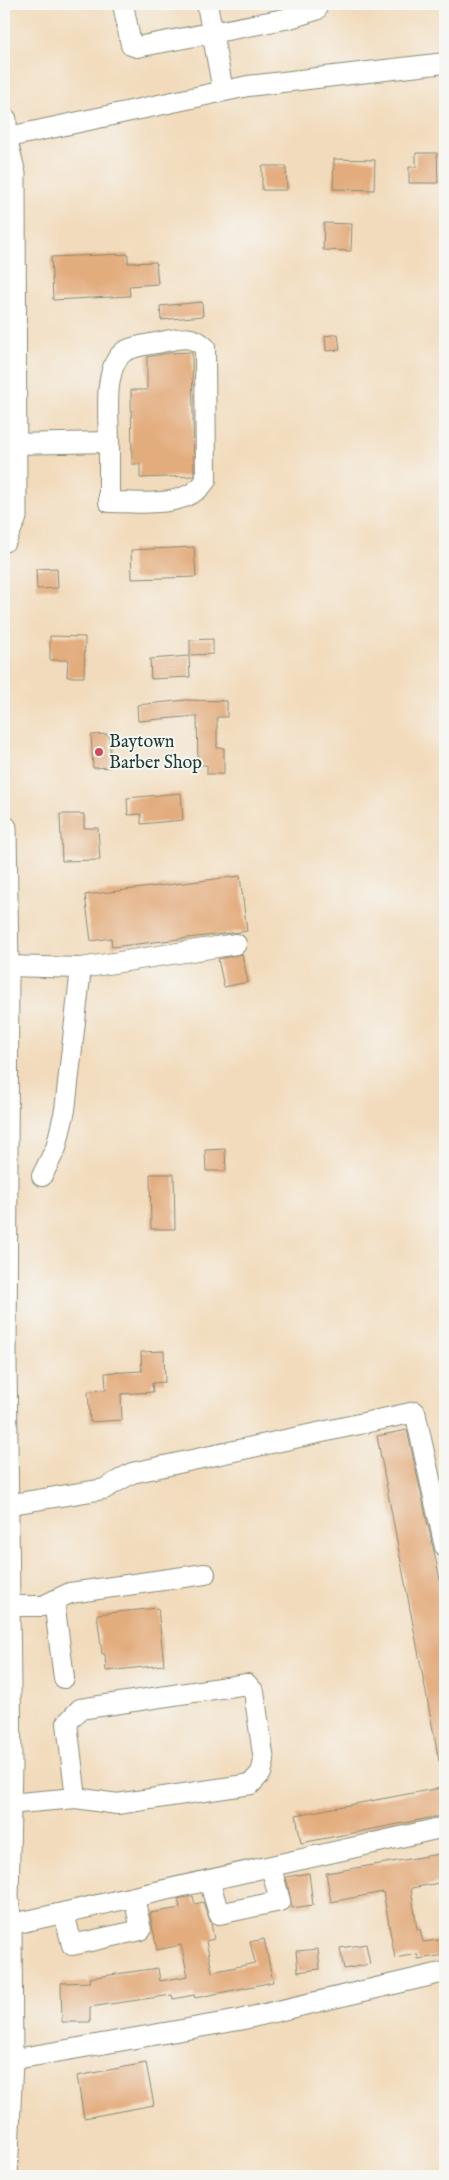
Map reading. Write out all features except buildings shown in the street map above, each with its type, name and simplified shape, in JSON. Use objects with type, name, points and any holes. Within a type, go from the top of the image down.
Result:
[{"type":"main road","points":[[4,120],[4,138],[13,174],[14,518],[4,539]]},
{"type":"main road","points":[[4,828],[6,966],[4,1362],[8,1804],[5,1898],[9,1925],[10,2060],[5,2131],[5,2176]]},
{"type":"street","points":[[123,4],[131,45],[137,47],[290,18],[316,10],[316,4]]},
{"type":"street","points":[[207,4],[223,91]]},
{"type":"street","points":[[4,138],[248,86],[445,63]]},
{"type":"street","points":[[185,337],[197,339],[205,346],[206,480],[200,490],[186,497],[155,502],[109,502],[109,442],[110,374],[116,361],[126,351],[185,337]]},
{"type":"street","points":[[13,444],[109,442]]},
{"type":"street","points":[[6,966],[81,968],[236,944]]},
{"type":"street","points":[[42,1176],[56,1148],[65,1110],[81,968]]},
{"type":"street","points":[[5,1495],[104,1489],[132,1473],[414,1412],[445,1547]]},
{"type":"street","points":[[6,1606],[43,1606],[70,1593],[204,1574]]},
{"type":"street","points":[[54,1600],[64,1678]]},
{"type":"street","points":[[8,1804],[76,1798],[117,1804],[251,1784],[261,1773],[264,1761],[254,1692],[247,1684],[80,1708],[67,1723],[76,1798]]},
{"type":"street","points":[[9,1925],[445,1827]]},
{"type":"street","points":[[209,1880],[219,1914],[254,1907],[280,1901],[271,1867]]},
{"type":"street","points":[[64,1913],[72,1945],[141,1930],[134,1897]]},
{"type":"street","points":[[10,2060],[239,2020],[445,1972]]},
{"type":"place","name":"Baytown Barber Shop","points":[[99,752]]}]
